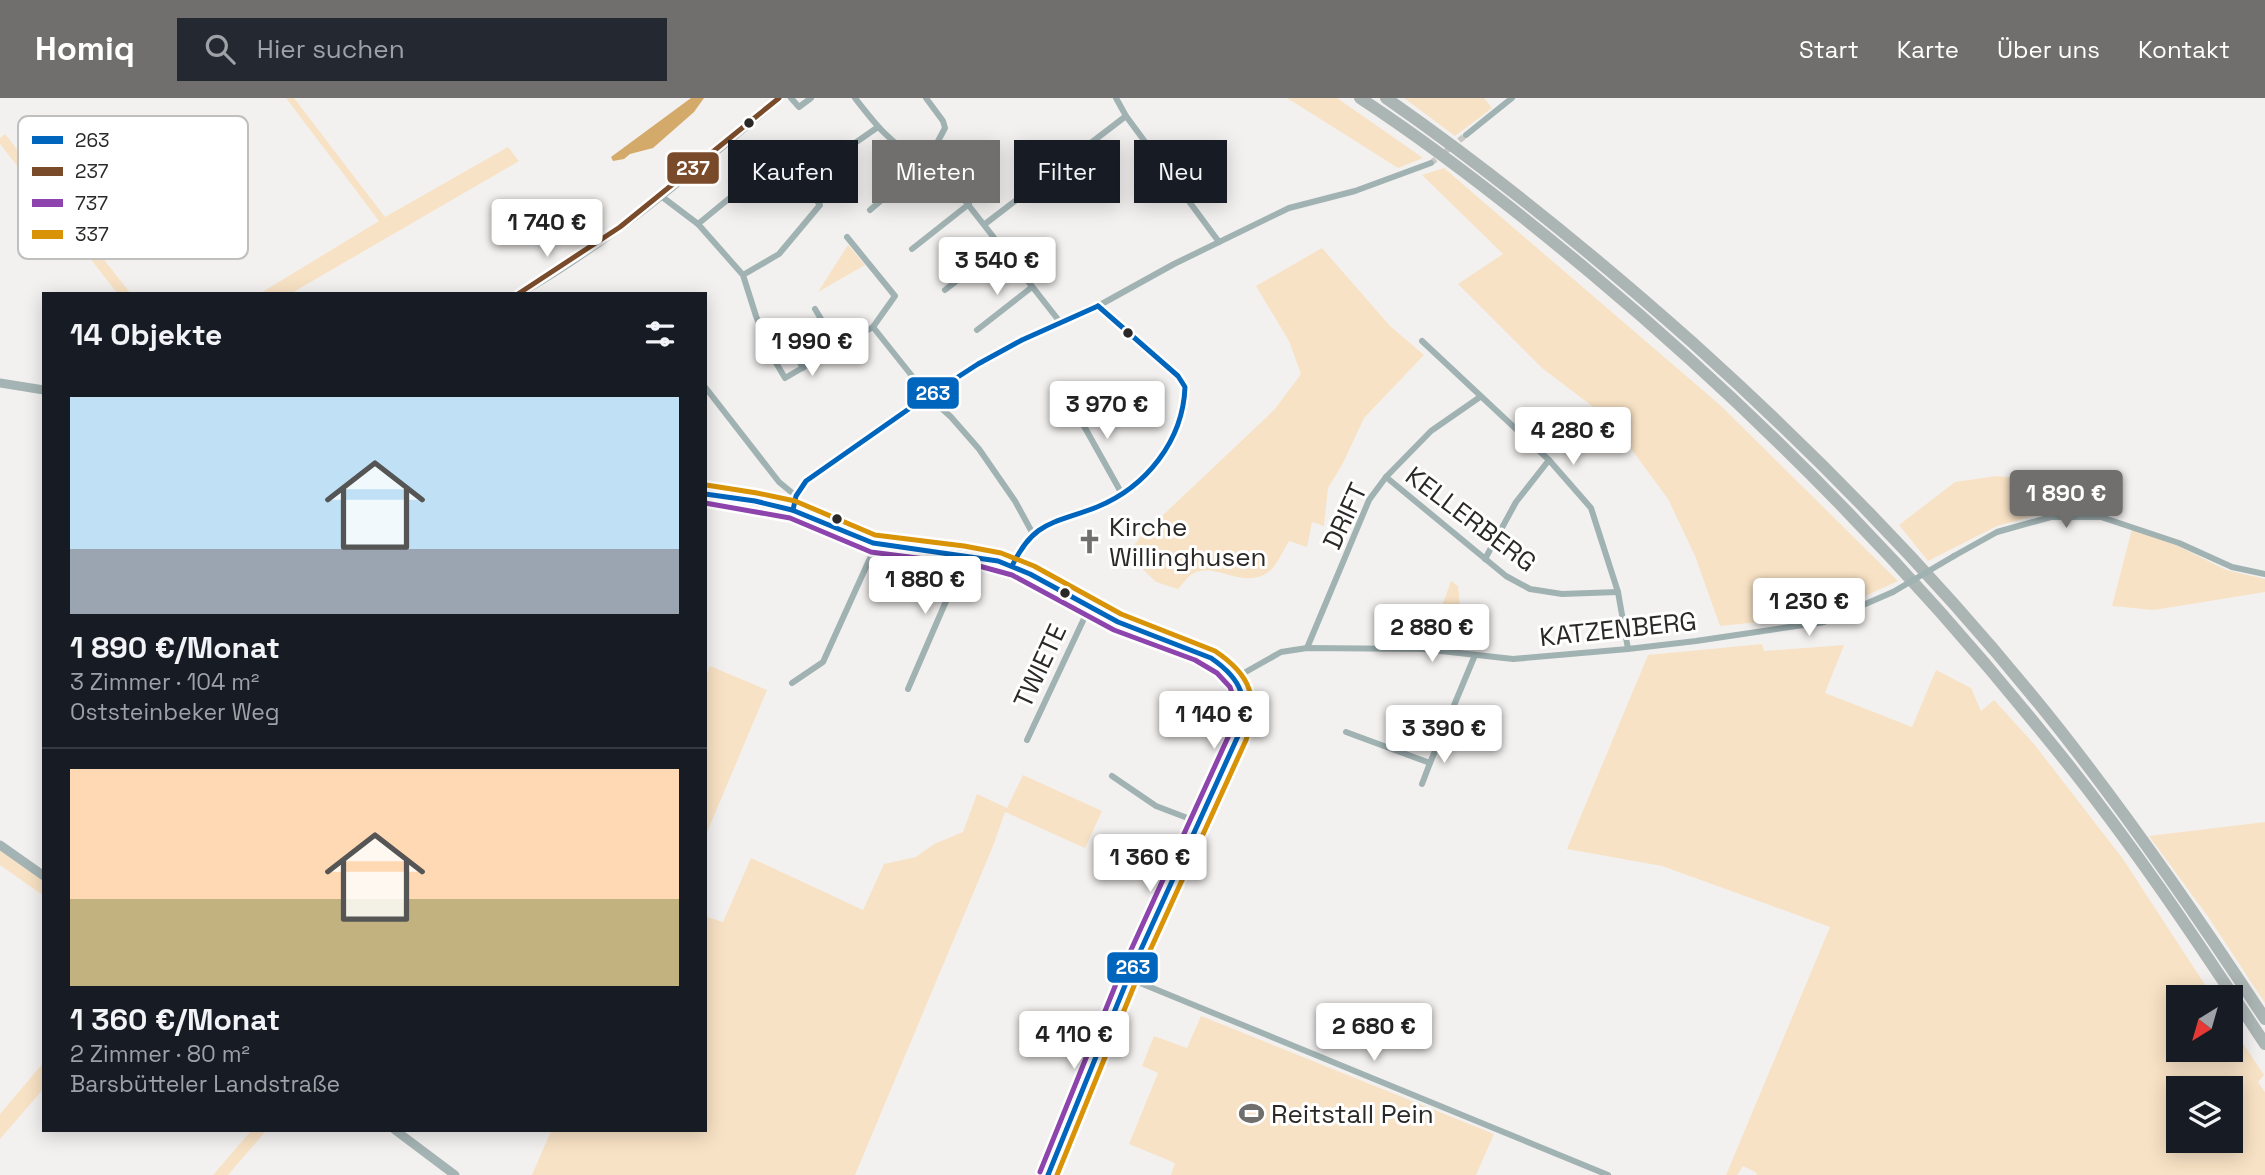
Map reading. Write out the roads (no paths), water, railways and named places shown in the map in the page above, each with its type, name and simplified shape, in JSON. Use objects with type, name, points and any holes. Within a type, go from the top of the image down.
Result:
[{"type":"highway","points":[[1360,98],[1530,222],[1622,300],[1715,381],[1877,542],[1954,627],[2080,779],[2175,910],[2265,1044]]},
{"type":"highway","points":[[1386,98],[1539,211],[1632,289],[1779,423],[1889,533],[1966,618],[2058,728],[2178,890],[2265,1019]]},
{"type":"street","points":[[521,292],[551,275],[661,196],[779,98]]},
{"type":"street","points":[[791,98],[799,107],[811,98]]},
{"type":"street","points":[[855,98],[890,140]]},
{"type":"street","points":[[926,98],[943,121],[945,128],[939,140]]},
{"type":"street","points":[[1116,98],[1125,116],[1219,242]]},
{"type":"street","points":[[1466,135],[1512,98]]},
{"type":"street","points":[[985,224],[1125,116]]},
{"type":"street","points":[[858,141],[877,127]]},
{"type":"street","points":[[698,223],[782,155],[820,205],[779,254],[743,275]]},
{"type":"street","points":[[793,510],[796,496],[806,481],[981,362],[1098,306],[1289,208],[1355,191],[1431,163]]},
{"type":"street","points":[[661,196],[698,223],[743,275],[772,356],[785,378],[873,327],[895,296],[847,237]]},
{"type":"street","points":[[870,211],[879,203]]},
{"type":"street","points":[[912,249],[969,204],[1060,322]]},
{"type":"street","points":[[945,290],[1001,246]]},
{"type":"street","points":[[977,330],[1032,287]]},
{"type":"street","points":[[1012,566],[1018,550],[1033,534],[1063,516],[1097,507],[1122,494],[1147,475],[1166,448],[1181,417],[1185,387],[1178,376],[1098,306]]},
{"type":"street","points":[[815,309],[838,347]]},
{"type":"street","points":[[873,327],[928,396],[951,416],[979,449],[1015,501],[1033,534]]},
{"type":"street","points":[[1422,341],[1549,460],[1591,508],[1618,592],[1628,649]]},
{"type":"street","points":[[772,356],[791,347],[803,368]]},
{"type":"street","points":[[0,383],[42,390]]},
{"type":"street","points":[[707,390],[779,481],[796,496]]},
{"type":"street","name":"DRIFT","points":[[1307,648],[1363,512],[1386,477],[1431,431],[1480,397]]},
{"type":"street","points":[[1070,401],[1122,494]]},
{"type":"street","points":[[1485,559],[1516,502],[1549,460]]},
{"type":"street","name":"KELLERBERG","points":[[1386,477],[1506,576],[1530,589],[1562,594],[1618,592]]},
{"type":"street","points":[[707,494],[793,510],[874,543],[910,551],[966,555],[1012,566],[1136,631],[1200,652],[1220,663],[1235,678],[1243,696],[1245,715],[1128,978],[1048,1175]]},
{"type":"street","name":"KATZENBERG","points":[[1235,678],[1281,653],[1307,648],[1411,649],[1513,659],[1628,649],[1824,622],[1893,592],[1997,532],[2051,517],[2101,517],[2179,543],[2232,567],[2265,574]]},
{"type":"street","points":[[792,683],[823,662],[871,556],[874,543]]},
{"type":"street","points":[[908,689],[966,555]]},
{"type":"street","name":"TWIETE","points":[[1027,740],[1089,608]]},
{"type":"street","points":[[1422,784],[1475,655]]},
{"type":"street","points":[[1346,732],[1430,764]]},
{"type":"street","points":[[1112,776],[1156,806],[1198,822]]},
{"type":"street","points":[[0,845],[42,875]]},
{"type":"street","points":[[1128,978],[1608,1175]]},
{"type":"street","points":[[398,1132],[456,1175]]},
{"type":"tunnel","points":[[1431,163],[1466,135]]},
{"type":"place","name":"Kirche Willinghusen","points":[[1089,542]]},
{"type":"place","name":"Reitstall Pein","points":[[1251,1114]]}]
